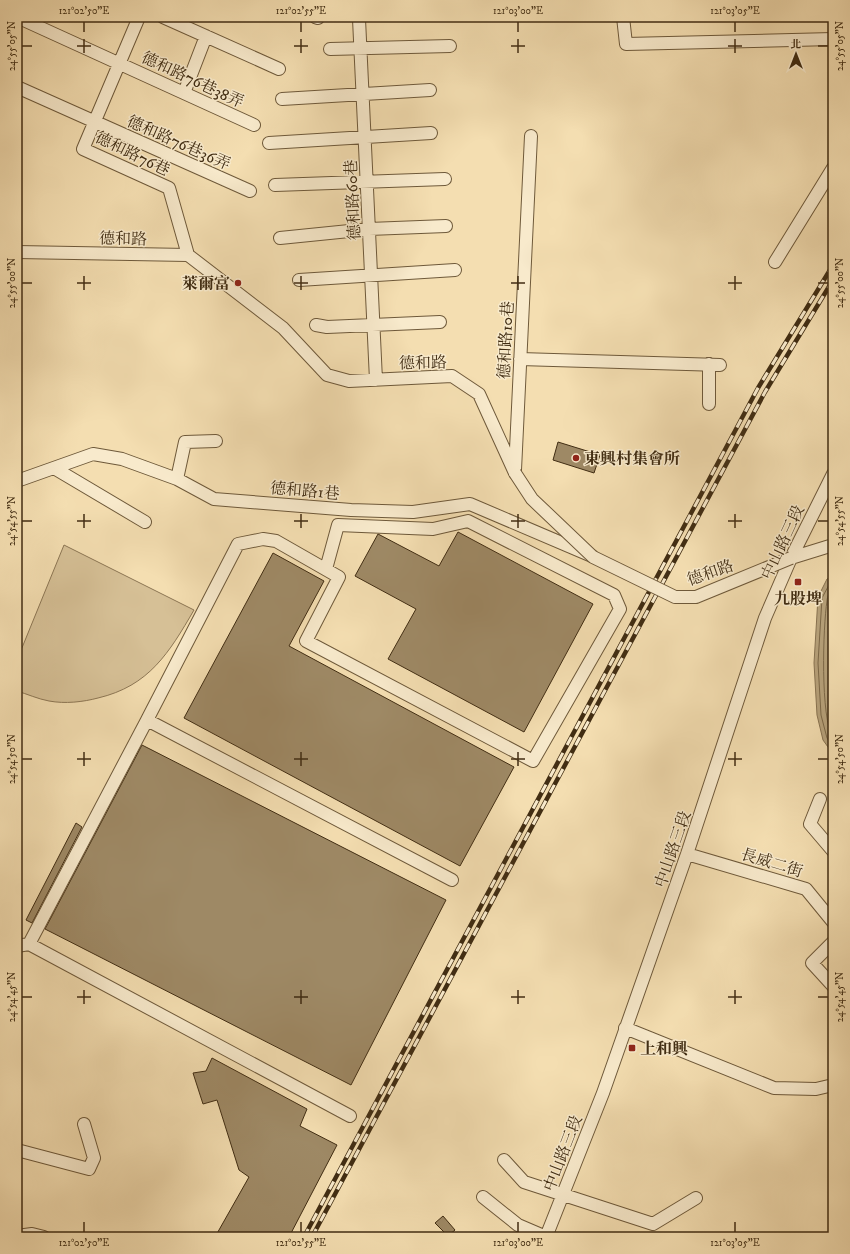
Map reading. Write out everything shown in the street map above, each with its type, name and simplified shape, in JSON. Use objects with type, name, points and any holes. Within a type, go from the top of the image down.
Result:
[{"type":"street","name":"德和路76巷38弄","points":[[17,17],[254,125]]},
{"type":"street","name":"德和路76巷","points":[[139,17],[83,149],[169,188],[188,255]]},
{"type":"street","points":[[163,17],[278,68]]},
{"type":"street","points":[[623,17],[626,44],[833,39]]},
{"type":"street","name":"德和路60巷","points":[[359,18],[376,380]]},
{"type":"street","points":[[184,93],[206,36]]},
{"type":"street","points":[[330,49],[361,47],[450,46]]},
{"type":"street","name":"德和路76巷36弄","points":[[17,87],[250,192]]},
{"type":"street","points":[[282,99],[430,90]]},
{"type":"street","points":[[269,143],[431,133]]},
{"type":"street","name":"德和路10巷","points":[[515,473],[531,136]]},
{"type":"street","points":[[774,262],[833,168]]},
{"type":"street","points":[[275,185],[444,180]]},
{"type":"street","points":[[280,238],[369,230],[446,226]]},
{"type":"street","name":"德和路","points":[[17,252],[188,255],[283,328],[327,375],[349,381],[452,376],[479,394],[515,473],[532,499],[593,557],[675,597],[696,597],[791,558],[833,545]]},
{"type":"street","points":[[299,280],[456,270]]},
{"type":"street","points":[[316,325],[327,327],[440,322]]},
{"type":"street","points":[[520,359],[714,364],[709,404]]},
{"type":"street","points":[[178,479],[185,442],[216,441]]},
{"type":"street","name":"德和路1巷","points":[[17,481],[93,454],[122,459],[178,479],[214,499],[350,510],[413,512],[470,504],[593,557]]},
{"type":"street","points":[[54,468],[145,522]]},
{"type":"street","name":"中山路三段","points":[[546,1237],[603,1093],[687,854],[765,618],[791,558],[833,474]]},
{"type":"street","points":[[326,569],[338,525],[433,529],[468,521],[614,595],[620,609],[533,761],[306,641],[339,577],[276,542],[263,539],[238,544],[147,720],[23,945],[350,1116]]},
{"type":"street","points":[[147,720],[452,880]]},
{"type":"street","points":[[820,799],[810,824],[833,852]]},
{"type":"street","name":"長威二街","points":[[687,854],[806,889],[833,922]]},
{"type":"street","points":[[833,942],[812,963],[833,986]]},
{"type":"street","points":[[625,1028],[774,1088],[816,1089],[833,1085]]},
{"type":"street","points":[[17,1150],[89,1168],[94,1158],[84,1124]]},
{"type":"street","points":[[504,1160],[524,1182],[652,1224],[696,1198]]},
{"type":"street","points":[[483,1197],[518,1225],[546,1237]]},
{"type":"street","points":[[17,1236],[32,1234],[44,1237]]},
{"type":"shaded area","points":[[64,545],[194,610],[176,640],[156,666],[131,685],[116,693],[92,699],[55,702],[17,691],[17,660]]},
{"type":"water","points":[[833,576],[833,754],[823,740],[817,715],[814,663],[818,597],[827,579]]},
{"type":"building","name":"東興村集會所","points":[[558,442],[600,455],[594,473],[553,460]]},
{"type":"building","points":[[458,532],[593,604],[524,732],[388,659],[416,609],[355,576],[378,534],[439,566]]},
{"type":"building","points":[[273,553],[324,581],[289,646],[514,767],[460,866],[184,718]]},
{"type":"building","points":[[142,745],[446,900],[351,1085],[45,929]]},
{"type":"building","points":[[76,823],[82,827],[32,923],[26,920]]},
{"type":"building","points":[[212,1058],[307,1109],[300,1126],[337,1145],[289,1237],[215,1237],[249,1177],[239,1170],[217,1100],[203,1104],[193,1073],[206,1071]]},
{"type":"building","points":[[443,1216],[455,1230],[448,1236],[435,1223]]},
{"type":"railway","points":[[304,1237],[758,388],[833,265]]},
{"type":"railway","points":[[312,1237],[765,392],[833,280]]},
{"type":"place","name":"萊爾富","points":[[238,283]]},
{"type":"place","name":"東興村集會所","points":[[576,458]]},
{"type":"place","name":"九股埤","points":[[798,582]]},
{"type":"place","name":"上和興","points":[[632,1048]]}]
